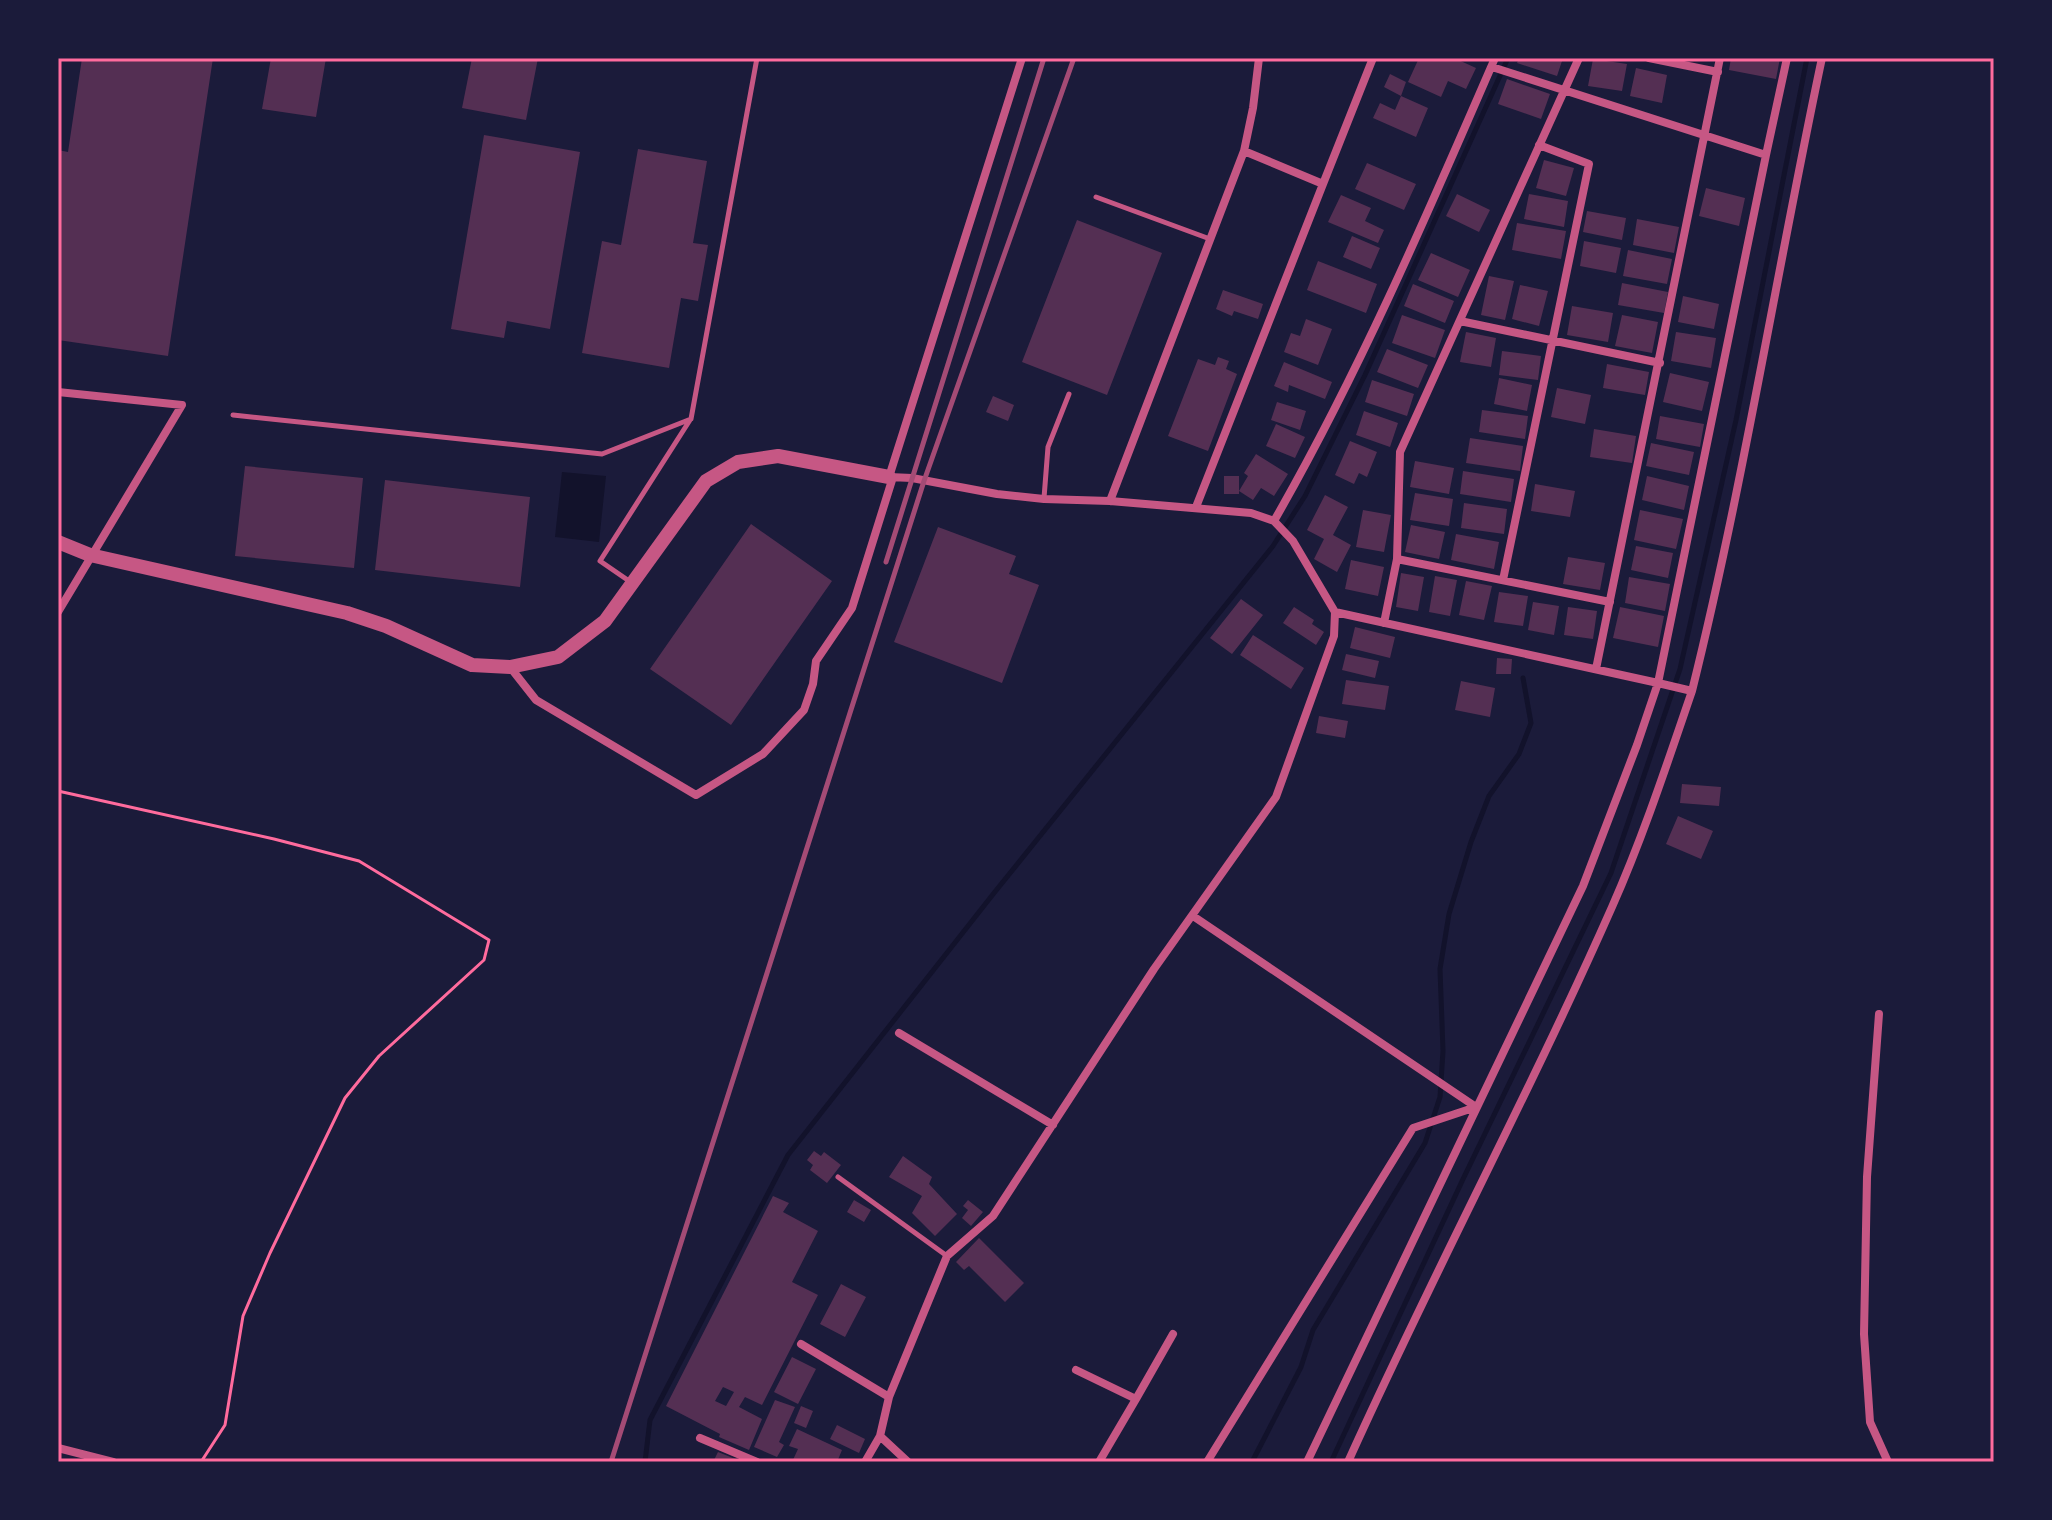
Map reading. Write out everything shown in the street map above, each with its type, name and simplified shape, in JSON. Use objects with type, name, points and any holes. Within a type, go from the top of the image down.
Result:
[{"type":"street","points":[[510,667],[536,700],[696,795],[763,754],[804,710],[813,684],[816,661],[852,608],[1022,58]]},
{"type":"street","points":[[1110,501],[1244,151],[1259,58]]},
{"type":"street","points":[[1196,507],[1373,58]]},
{"type":"street","points":[[1384,623],[1397,559],[1400,452],[1579,58]]},
{"type":"street","points":[[1649,58],[1718,72]]},
{"type":"street","points":[[1596,669],[1720,58]]},
{"type":"street","points":[[1307,1462],[1583,886],[1637,745],[1658,683],[1787,58]]},
{"type":"street","points":[[1348,1462],[1402,1341],[1493,1159],[1612,907],[1692,691],[1740,480],[1785,233],[1822,58]]},
{"type":"street","points":[[1274,522],[1317,446],[1494,62],[1564,90],[1766,155]]},
{"type":"street","points":[[1503,580],[1589,164],[1539,145]]},
{"type":"street","points":[[1244,151],[1323,184]]},
{"type":"street","points":[[1460,321],[1660,363]]},
{"type":"street","points":[[58,392],[182,405],[58,612]]},
{"type":"street","points":[[58,542],[90,555],[347,613],[386,626],[472,665],[510,667],[558,657],[605,621],[706,481],[738,462],[778,456],[997,494],[1251,513],[1274,522],[1291,539],[1335,612],[1334,636],[1276,797],[1154,969],[993,1216],[947,1256],[889,1397],[880,1436],[865,1462]]},
{"type":"street","points":[[1397,559],[1610,602]]},
{"type":"street","points":[[1335,612],[1692,691]]},
{"type":"street","points":[[1193,916],[1476,1107]]},
{"type":"street","points":[[1879,1014],[1867,1177],[1864,1334],[1870,1422],[1888,1462]]},
{"type":"street","points":[[899,1033],[1053,1125]]},
{"type":"street","points":[[1207,1462],[1413,1128],[1476,1107]]},
{"type":"street","points":[[1099,1462],[1173,1334]]},
{"type":"street","points":[[801,1344],[889,1397]]},
{"type":"street","points":[[1076,1370],[1136,1399]]},
{"type":"street","points":[[880,1436],[908,1462]]},
{"type":"street","points":[[700,1438],[757,1462]]},
{"type":"street","points":[[58,1448],[113,1462]]},
{"type":"lane","points":[[632,583],[600,561],[691,419],[757,58]]},
{"type":"lane","points":[[1096,197],[1210,239]]},
{"type":"lane","points":[[1044,499],[1048,447],[1069,394]]},
{"type":"lane","points":[[233,415],[602,454],[691,419]]},
{"type":"lane","points":[[838,1177],[947,1256]]},
{"type":"path","points":[[58,791],[359,861],[489,940],[484,960],[379,1056],[345,1098],[243,1316],[225,1425],[201,1462]]},
{"type":"shaded area","points":[[562,472],[606,476],[599,542],[555,537]]},
{"type":"building","points":[[82,58],[213,58],[168,356],[58,340],[58,150],[68,152]]},
{"type":"building","points":[[271,58],[326,58],[316,117],[262,109]]},
{"type":"building","points":[[472,58],[538,58],[526,120],[462,108]]},
{"type":"building","points":[[1419,58],[1454,58],[1476,68],[1466,89],[1448,81],[1441,97],[1408,82]]},
{"type":"building","points":[[1519,58],[1563,58],[1557,76],[1517,63]]},
{"type":"building","points":[[1731,58],[1780,58],[1776,79],[1729,70]]},
{"type":"building","points":[[1593,59],[1627,64],[1622,91],[1588,86]]},
{"type":"building","points":[[1636,68],[1667,75],[1662,103],[1630,96]]},
{"type":"building","points":[[1390,74],[1406,82],[1401,96],[1384,87]]},
{"type":"building","points":[[1507,79],[1550,94],[1541,119],[1498,104]]},
{"type":"building","points":[[1401,96],[1428,108],[1416,137],[1373,118],[1380,103],[1395,110]]},
{"type":"building","points":[[484,135],[580,152],[550,329],[507,321],[504,338],[451,329]]},
{"type":"building","points":[[638,149],[707,161],[693,243],[708,245],[698,301],[681,298],[669,368],[582,353],[602,241],[621,245]]},
{"type":"building","points":[[1544,160],[1574,168],[1566,196],[1536,188]]},
{"type":"building","points":[[1367,163],[1416,184],[1404,210],[1355,189]]},
{"type":"building","points":[[1706,188],[1745,198],[1739,226],[1699,216]]},
{"type":"building","points":[[1457,194],[1490,210],[1479,232],[1446,216]]},
{"type":"building","points":[[1529,194],[1568,201],[1564,227],[1524,219]]},
{"type":"building","points":[[1341,195],[1371,208],[1365,221],[1384,230],[1378,243],[1328,222]]},
{"type":"building","points":[[1587,211],[1626,218],[1622,240],[1583,232]]},
{"type":"building","points":[[1637,219],[1679,227],[1674,253],[1633,245]]},
{"type":"building","points":[[1077,220],[1162,253],[1107,395],[1022,362]]},
{"type":"building","points":[[1517,223],[1566,231],[1561,259],[1512,250]]},
{"type":"building","points":[[1352,236],[1380,248],[1371,269],[1343,257]]},
{"type":"building","points":[[1584,241],[1621,248],[1616,273],[1580,266]]},
{"type":"building","points":[[1628,250],[1672,259],[1667,284],[1623,276]]},
{"type":"building","points":[[1431,253],[1470,270],[1458,297],[1418,280]]},
{"type":"building","points":[[1318,261],[1377,284],[1366,313],[1307,290]]},
{"type":"building","points":[[1489,276],[1514,281],[1505,320],[1481,315]]},
{"type":"building","points":[[1622,283],[1668,292],[1664,313],[1618,305]]},
{"type":"building","points":[[1413,284],[1454,301],[1445,323],[1404,306]]},
{"type":"building","points":[[1520,285],[1548,291],[1539,326],[1512,319]]},
{"type":"building","points":[[1223,290],[1263,304],[1258,319],[1234,311],[1232,316],[1216,309]]},
{"type":"building","points":[[1683,296],[1719,304],[1714,329],[1678,322]]},
{"type":"building","points":[[1572,306],[1613,313],[1608,342],[1567,335]]},
{"type":"building","points":[[1402,315],[1445,330],[1435,358],[1392,343]]},
{"type":"building","points":[[1622,315],[1658,322],[1652,353],[1615,346]]},
{"type":"building","points":[[1306,319],[1332,329],[1318,365],[1284,352],[1291,333],[1300,336]]},
{"type":"building","points":[[1466,332],[1496,338],[1491,367],[1460,362]]},
{"type":"building","points":[[1676,332],[1716,338],[1711,368],[1671,361]]},
{"type":"building","points":[[1387,349],[1428,365],[1418,388],[1377,372]]},
{"type":"building","points":[[1502,351],[1541,356],[1538,380],[1499,375]]},
{"type":"building","points":[[1218,357],[1229,361],[1226,369],[1237,374],[1208,451],[1168,436],[1198,359],[1215,365]]},
{"type":"building","points":[[1284,362],[1332,382],[1325,399],[1289,385],[1288,392],[1274,386]]},
{"type":"building","points":[[1607,364],[1649,372],[1645,395],[1603,388]]},
{"type":"building","points":[[1670,373],[1709,382],[1702,411],[1663,402]]},
{"type":"building","points":[[1499,378],[1532,385],[1527,411],[1494,404]]},
{"type":"building","points":[[1372,380],[1414,394],[1407,416],[1365,402]]},
{"type":"building","points":[[1557,388],[1591,395],[1585,424],[1551,417]]},
{"type":"building","points":[[993,396],[1014,405],[1008,421],[986,412]]},
{"type":"building","points":[[1277,402],[1306,411],[1300,430],[1271,420]]},
{"type":"building","points":[[1482,410],[1528,416],[1525,439],[1479,432]]},
{"type":"building","points":[[1364,411],[1398,423],[1390,447],[1356,435]]},
{"type":"building","points":[[1660,416],[1704,424],[1700,447],[1656,439]]},
{"type":"building","points":[[1276,424],[1305,437],[1295,458],[1266,446]]},
{"type":"building","points":[[1594,429],[1636,436],[1632,463],[1590,457]]},
{"type":"building","points":[[1470,438],[1523,446],[1520,471],[1466,463]]},
{"type":"building","points":[[1350,441],[1377,452],[1367,477],[1359,473],[1354,484],[1335,475]]},
{"type":"building","points":[[1651,443],[1694,452],[1689,475],[1646,466]]},
{"type":"building","points":[[1256,454],[1288,474],[1274,496],[1261,488],[1253,500],[1239,491],[1248,476],[1244,473]]},
{"type":"building","points":[[1415,461],[1454,468],[1449,494],[1410,487]]},
{"type":"building","points":[[245,466],[363,478],[354,568],[235,556]]},
{"type":"building","points":[[1463,471],[1514,479],[1511,502],[1460,494]]},
{"type":"building","points":[[1224,476],[1239,476],[1239,494],[1224,494]]},
{"type":"building","points":[[1647,476],[1689,486],[1684,510],[1642,500]]},
{"type":"building","points":[[385,480],[530,497],[520,587],[375,570]]},
{"type":"building","points":[[1535,484],[1575,491],[1570,517],[1531,511]]},
{"type":"building","points":[[1415,493],[1453,499],[1449,526],[1410,520]]},
{"type":"building","points":[[1325,495],[1348,507],[1333,535],[1351,545],[1337,572],[1314,559],[1324,539],[1307,530]]},
{"type":"building","points":[[1464,503],[1507,509],[1504,534],[1461,528]]},
{"type":"building","points":[[1363,510],[1391,515],[1384,552],[1356,547]]},
{"type":"building","points":[[1640,510],[1683,519],[1676,549],[1634,540]]},
{"type":"building","points":[[751,524],[832,581],[731,725],[650,669]]},
{"type":"building","points":[[1411,525],[1445,532],[1439,559],[1405,552]]},
{"type":"building","points":[[938,527],[1016,556],[1009,574],[1039,585],[1002,683],[894,642]]},
{"type":"building","points":[[1456,534],[1499,542],[1494,569],[1451,560]]},
{"type":"building","points":[[1636,546],[1673,553],[1668,578],[1631,570]]},
{"type":"building","points":[[1568,557],[1605,563],[1600,590],[1563,584]]},
{"type":"building","points":[[1351,560],[1384,567],[1378,596],[1345,589]]},
{"type":"building","points":[[1401,573],[1424,577],[1418,611],[1396,607]]},
{"type":"building","points":[[1435,576],[1457,580],[1450,616],[1429,612]]},
{"type":"building","points":[[1629,577],[1670,584],[1665,611],[1625,603]]},
{"type":"building","points":[[1466,581],[1492,586],[1484,620],[1459,615]]},
{"type":"building","points":[[1499,592],[1528,596],[1523,626],[1494,622]]},
{"type":"building","points":[[1241,599],[1263,615],[1232,654],[1210,638]]},
{"type":"building","points":[[1533,602],[1559,606],[1554,635],[1528,630]]},
{"type":"building","points":[[1294,607],[1314,620],[1312,624],[1324,632],[1316,645],[1283,623]]},
{"type":"building","points":[[1568,607],[1597,611],[1593,639],[1564,635]]},
{"type":"building","points":[[1620,607],[1664,616],[1658,647],[1613,638]]},
{"type":"building","points":[[1355,627],[1395,637],[1390,658],[1350,648]]},
{"type":"building","points":[[1253,635],[1304,668],[1291,689],[1240,655]]},
{"type":"building","points":[[1346,654],[1379,661],[1375,678],[1342,670]]},
{"type":"building","points":[[1497,658],[1512,659],[1511,674],[1496,674]]},
{"type":"building","points":[[1346,680],[1389,686],[1385,710],[1342,704]]},
{"type":"building","points":[[1461,681],[1495,688],[1490,717],[1455,710]]},
{"type":"building","points":[[1319,716],[1348,721],[1345,738],[1316,733]]},
{"type":"building","points":[[1682,784],[1721,787],[1719,806],[1680,803]]},
{"type":"building","points":[[1678,816],[1713,831],[1701,859],[1666,844]]},
{"type":"building","points":[[814,1151],[821,1156],[824,1152],[841,1165],[827,1183],[810,1170],[813,1165],[807,1160]]},
{"type":"building","points":[[903,1156],[932,1177],[929,1184],[957,1214],[935,1236],[912,1213],[922,1196],[889,1177]]},
{"type":"building","points":[[773,1196],[789,1203],[783,1212],[818,1231],[792,1282],[818,1295],[762,1405],[745,1397],[739,1407],[762,1419],[749,1450],[719,1437],[720,1434],[666,1406]],"holes":[[[723,1387],[734,1392],[726,1406],[715,1401]]]},
{"type":"building","points":[[854,1200],[871,1210],[864,1222],[847,1212]]},
{"type":"building","points":[[968,1200],[983,1212],[971,1226],[962,1218],[968,1210],[963,1206]]},
{"type":"building","points":[[979,1238],[1024,1283],[1005,1302],[969,1266],[964,1270],[956,1262]]},
{"type":"building","points":[[841,1284],[866,1297],[845,1337],[820,1324]]},
{"type":"building","points":[[792,1357],[816,1369],[798,1404],[774,1392]]},
{"type":"building","points":[[775,1400],[795,1407],[779,1442],[784,1445],[777,1457],[754,1447]]},
{"type":"building","points":[[801,1406],[813,1411],[806,1428],[794,1423]]},
{"type":"building","points":[[837,1425],[865,1439],[859,1453],[830,1439]]},
{"type":"building","points":[[797,1429],[842,1450],[837,1462],[792,1462],[798,1449],[789,1446]]},
{"type":"building","points":[[718,1452],[743,1462],[713,1462]]},
{"type":"waterway","points":[[645,1462],[650,1420],[788,1155],[1273,546],[1305,496],[1365,375],[1508,58]]},
{"type":"waterway","points":[[1331,1462],[1611,873],[1680,669],[1736,420],[1807,58]]},
{"type":"waterway","points":[[1252,1462],[1301,1367],[1313,1330],[1425,1143],[1440,1097],[1443,1051],[1440,969],[1449,914],[1489,796],[1519,754],[1531,723],[1523,678]]},
{"type":"railway","points":[[886,562],[1044,58]]},
{"type":"railway","points":[[611,1462],[924,481],[1074,58]]}]
